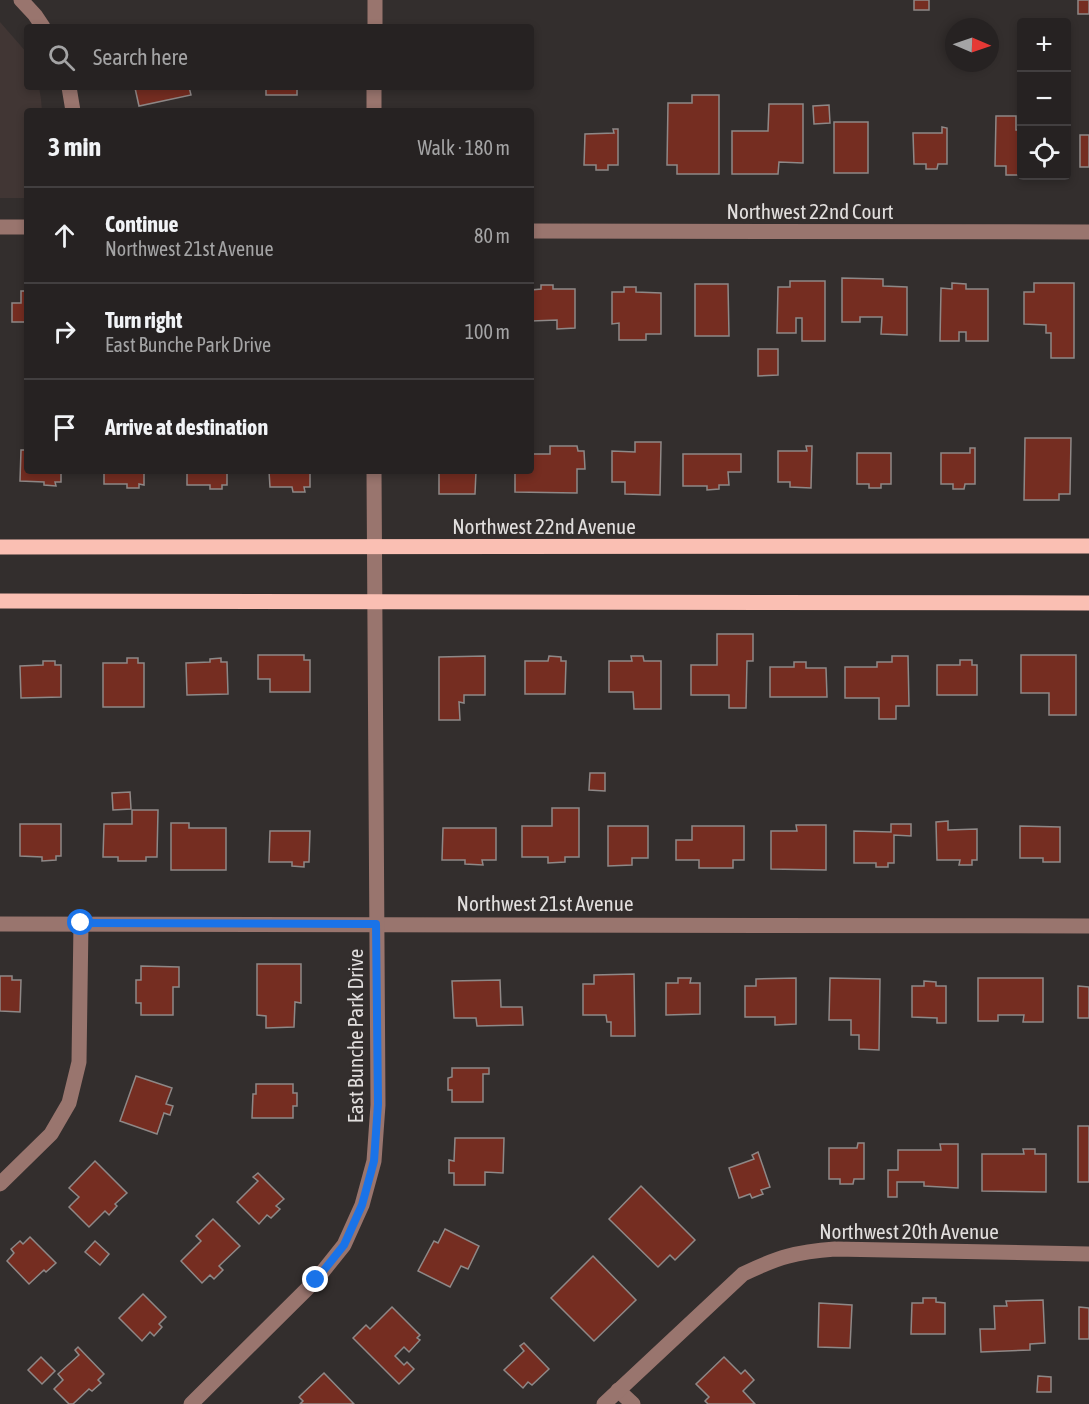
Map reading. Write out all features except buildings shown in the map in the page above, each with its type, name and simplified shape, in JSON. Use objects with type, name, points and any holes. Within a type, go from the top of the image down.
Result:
[{"type":"main road","name":"Northwest 22nd Avenue","points":[[0,547],[1089,546]]},
{"type":"main road","points":[[0,601],[1089,603]]},
{"type":"street","points":[[21,0],[41,24]]},
{"type":"street","points":[[375,0],[375,24]]},
{"type":"street","points":[[70,90],[72,108]]},
{"type":"street","points":[[374,90],[374,108]]},
{"type":"street","points":[[0,227],[24,227]]},
{"type":"street","name":"Northwest 22nd Court","points":[[534,231],[1089,232]]},
{"type":"street","name":"East Bunche Park Drive","points":[[191,1404],[316,1280],[344,1245],[362,1205],[374,1161],[378,1104],[374,474]]},
{"type":"street","points":[[0,1184],[51,1134],[69,1103],[79,1062],[81,923]]},
{"type":"street","name":"Northwest 21st Avenue","points":[[0,924],[1089,926]]},
{"type":"street","name":"Northwest 20th Avenue","points":[[604,1404],[743,1274],[772,1260],[801,1252],[835,1249],[1089,1254]]},
{"type":"street","points":[[618,1390],[633,1404]]},
{"type":"shaded area","points":[[0,22],[24,50],[24,90],[40,90],[42,108],[24,108],[24,198],[0,198]]},
{"type":"route","points":[[81,923],[376,924],[378,1104],[374,1161],[362,1205],[344,1245],[316,1280]]}]
